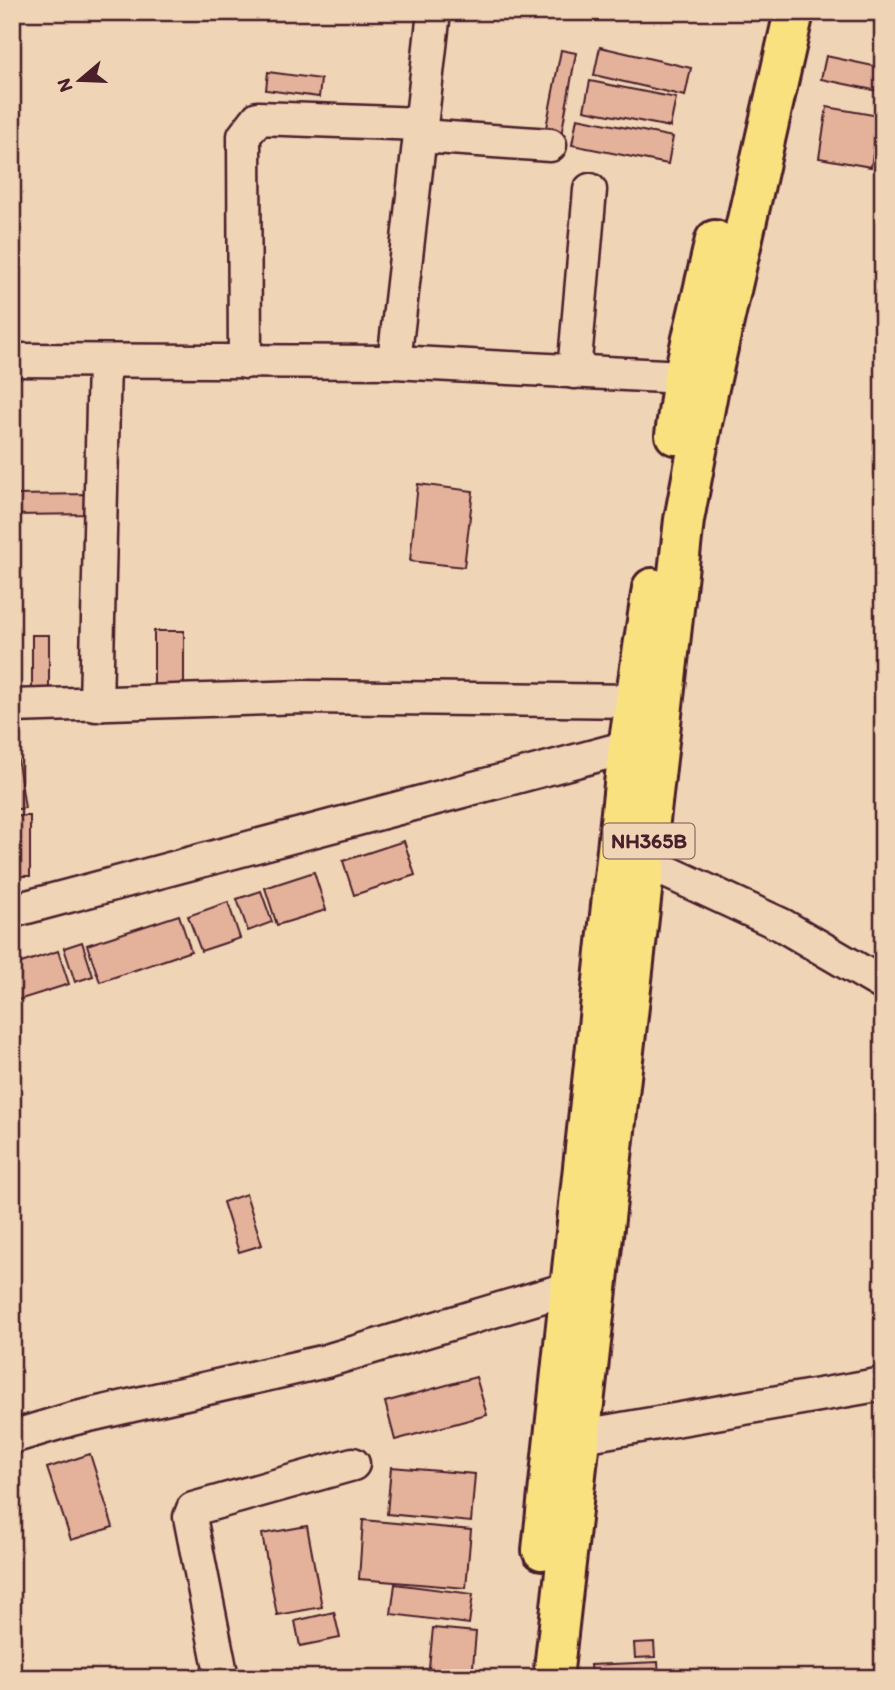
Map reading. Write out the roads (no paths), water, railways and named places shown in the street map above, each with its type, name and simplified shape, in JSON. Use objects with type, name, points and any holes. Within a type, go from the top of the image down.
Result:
[{"type":"highway","name":"NH365B","points":[[529,1678],[628,747],[683,377],[768,12]]},
{"type":"highway","name":"NH365B","points":[[554,1678],[684,520],[708,392],[794,12]]},
{"type":"street","points":[[394,362],[434,12]]},
{"type":"street","points":[[245,362],[244,136],[258,118],[420,130],[550,145]]},
{"type":"street","points":[[574,372],[590,190]]},
{"type":"street","points":[[12,360],[394,362],[683,377]]},
{"type":"street","points":[[96,705],[104,361]]},
{"type":"street","points":[[12,706],[304,696],[635,701]]},
{"type":"street","points":[[12,911],[628,747]]},
{"type":"street","points":[[646,862],[782,925],[883,984]]},
{"type":"street","points":[[12,1437],[72,1419],[326,1362],[570,1288]]},
{"type":"street","points":[[582,1436],[883,1384]]},
{"type":"street","points":[[222,1678],[190,1517],[194,1510],[353,1464]]}]
